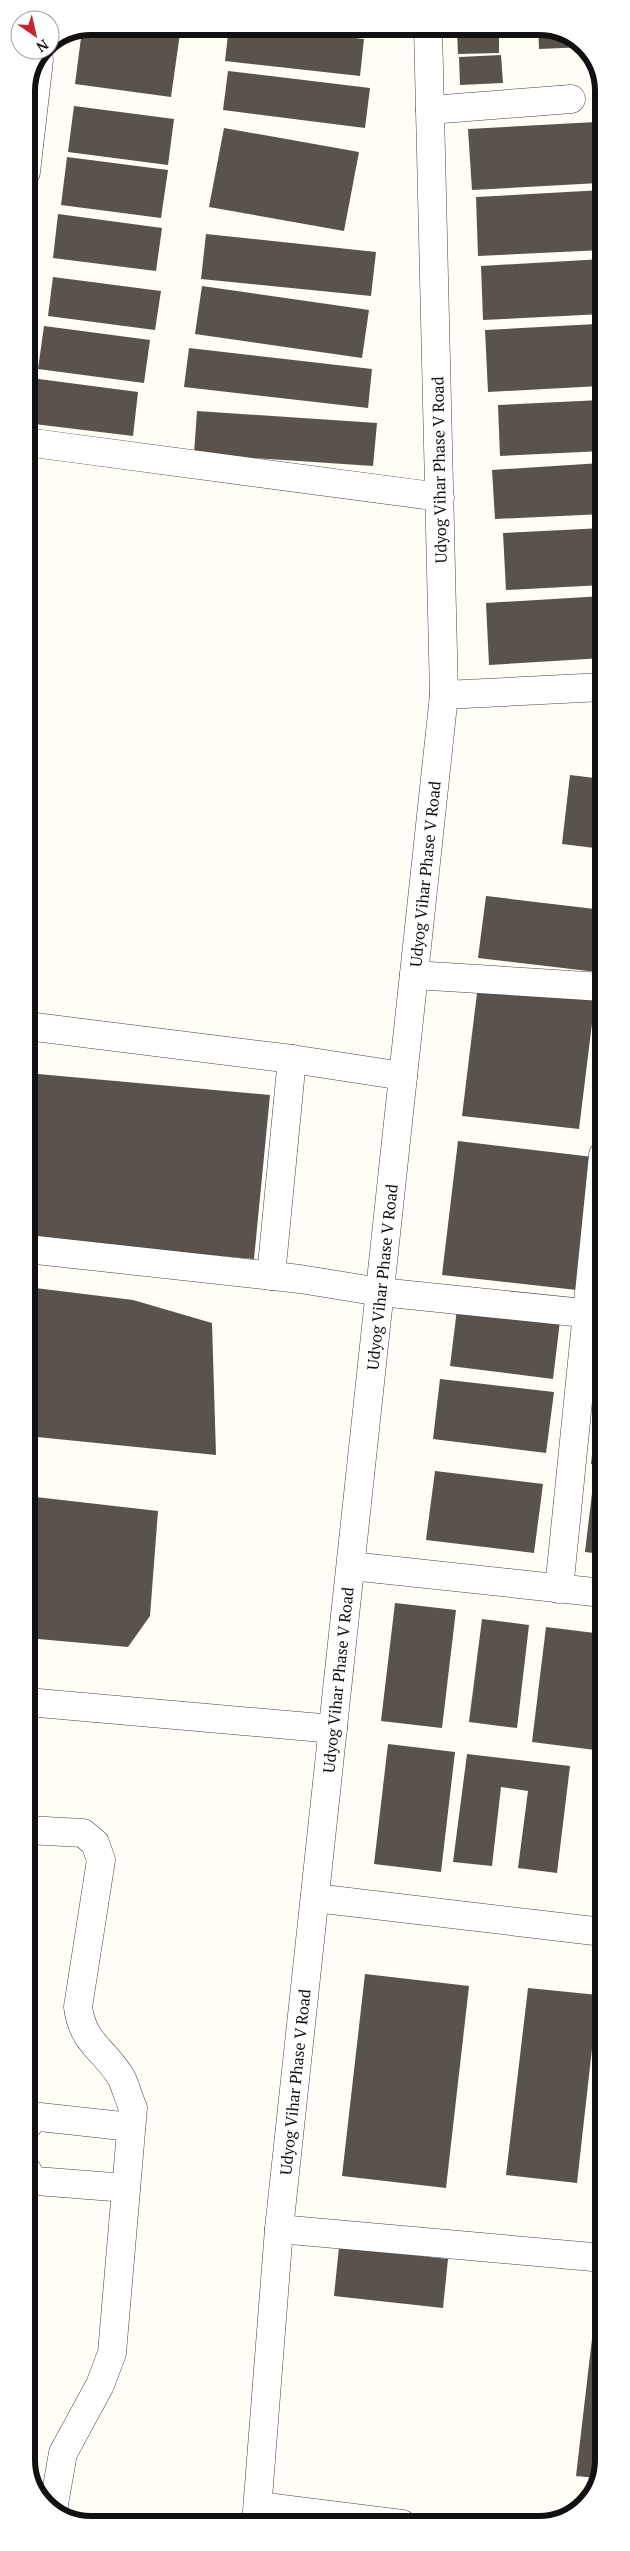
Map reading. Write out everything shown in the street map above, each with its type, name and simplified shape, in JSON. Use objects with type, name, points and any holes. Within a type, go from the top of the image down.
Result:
[{"type":"street","name":"Udyog Vihar Phase V Road","points":[[257,2515],[279,2229],[444,695],[428,35]]},
{"type":"street","points":[[35,94],[37,76]]},
{"type":"street","points":[[430,110],[571,99]]},
{"type":"street","points":[[35,443],[440,497]]},
{"type":"street","points":[[444,695],[595,686]]},
{"type":"street","points":[[414,975],[595,986]]},
{"type":"street","points":[[35,1027],[292,1059],[403,1076]]},
{"type":"street","points":[[271,1276],[292,1059]]},
{"type":"street","points":[[35,1250],[271,1276],[380,1292],[595,1314],[559,1588]]},
{"type":"street","points":[[351,1566],[595,1593]]},
{"type":"street","points":[[35,1703],[333,1728]]},
{"type":"street","points":[[35,1830],[83,1833],[95,1843],[100,1860],[78,2006],[80,2022],[90,2040],[121,2078],[133,2108],[112,2354],[100,2385],[63,2453],[54,2502]]},
{"type":"street","points":[[315,1898],[595,1931]]},
{"type":"street","points":[[35,2118],[40,2117],[131,2127]]},
{"type":"street","points":[[35,2180],[126,2188]]},
{"type":"street","points":[[279,2229],[595,2257]]},
{"type":"street","points":[[257,2515],[273,2516]]},
{"type":"building","points":[[180,35],[171,97],[75,84],[81,36]]},
{"type":"building","points":[[228,35],[329,35],[364,39],[360,76],[225,61]]},
{"type":"building","points":[[457,35],[499,35],[499,53],[458,54]]},
{"type":"building","points":[[538,35],[560,39],[574,48],[539,49]]},
{"type":"building","points":[[501,55],[503,83],[460,85],[459,57]]},
{"type":"building","points":[[228,71],[370,88],[365,128],[223,110]]},
{"type":"building","points":[[74,106],[174,119],[168,165],[68,152]]},
{"type":"building","points":[[595,122],[595,183],[472,190],[468,129]]},
{"type":"building","points":[[224,128],[359,152],[344,231],[209,207]]},
{"type":"building","points":[[67,157],[168,170],[161,218],[61,205]]},
{"type":"building","points":[[595,190],[595,250],[478,256],[476,197]]},
{"type":"building","points":[[58,214],[162,228],[156,271],[53,258]]},
{"type":"building","points":[[206,234],[376,252],[371,296],[201,279]]},
{"type":"building","points":[[595,259],[595,314],[483,320],[481,266]]},
{"type":"building","points":[[53,277],[161,291],[155,330],[48,316]]},
{"type":"building","points":[[202,286],[369,310],[362,358],[195,334]]},
{"type":"building","points":[[595,324],[595,386],[488,392],[485,330]]},
{"type":"building","points":[[44,326],[150,340],[144,383],[38,369]]},
{"type":"building","points":[[189,348],[372,369],[368,408],[184,387]]},
{"type":"building","points":[[35,379],[138,392],[133,436],[35,424]]},
{"type":"building","points":[[595,400],[595,451],[500,456],[498,405]]},
{"type":"building","points":[[197,411],[377,423],[373,466],[194,454]]},
{"type":"building","points":[[595,463],[595,514],[495,519],[492,470]]},
{"type":"building","points":[[595,528],[595,585],[506,590],[503,533]]},
{"type":"building","points":[[595,596],[595,658],[489,665],[486,603]]},
{"type":"building","points":[[570,775],[595,778],[595,848],[562,844]]},
{"type":"building","points":[[486,896],[595,909],[595,972],[478,958]]},
{"type":"building","points":[[478,985],[595,999],[579,1129],[462,1116]]},
{"type":"building","points":[[35,1074],[270,1095],[254,1259],[35,1240]]},
{"type":"building","points":[[458,1141],[593,1157],[577,1290],[442,1275]]},
{"type":"building","points":[[35,1288],[133,1300],[212,1323],[216,1455],[35,1437]]},
{"type":"building","points":[[457,1309],[560,1321],[553,1379],[450,1366]]},
{"type":"building","points":[[440,1379],[554,1392],[546,1453],[433,1439]]},
{"type":"building","points":[[595,1430],[595,1465],[591,1464]]},
{"type":"building","points":[[435,1471],[543,1484],[534,1553],[426,1540]]},
{"type":"building","points":[[593,1485],[595,1485],[595,1553],[585,1552]]},
{"type":"building","points":[[35,1497],[158,1511],[150,1616],[128,1647],[35,1639]]},
{"type":"building","points":[[395,1603],[456,1610],[442,1728],[381,1721]]},
{"type":"building","points":[[482,1619],[529,1625],[517,1728],[469,1722]]},
{"type":"building","points":[[546,1627],[595,1633],[595,1750],[532,1742]]},
{"type":"building","points":[[388,1744],[455,1752],[441,1872],[374,1864]]},
{"type":"building","points":[[467,1754],[570,1766],[557,1873],[518,1868],[528,1791],[501,1787],[492,1866],[453,1862]]},
{"type":"building","points":[[365,1974],[469,1986],[446,2188],[342,2176]]},
{"type":"building","points":[[528,1988],[595,1995],[595,2022],[577,2183],[506,2175]]},
{"type":"building","points":[[339,2247],[448,2259],[443,2308],[334,2296]]},
{"type":"building","points":[[595,2313],[594,2471],[592,2478],[576,2476]]}]
